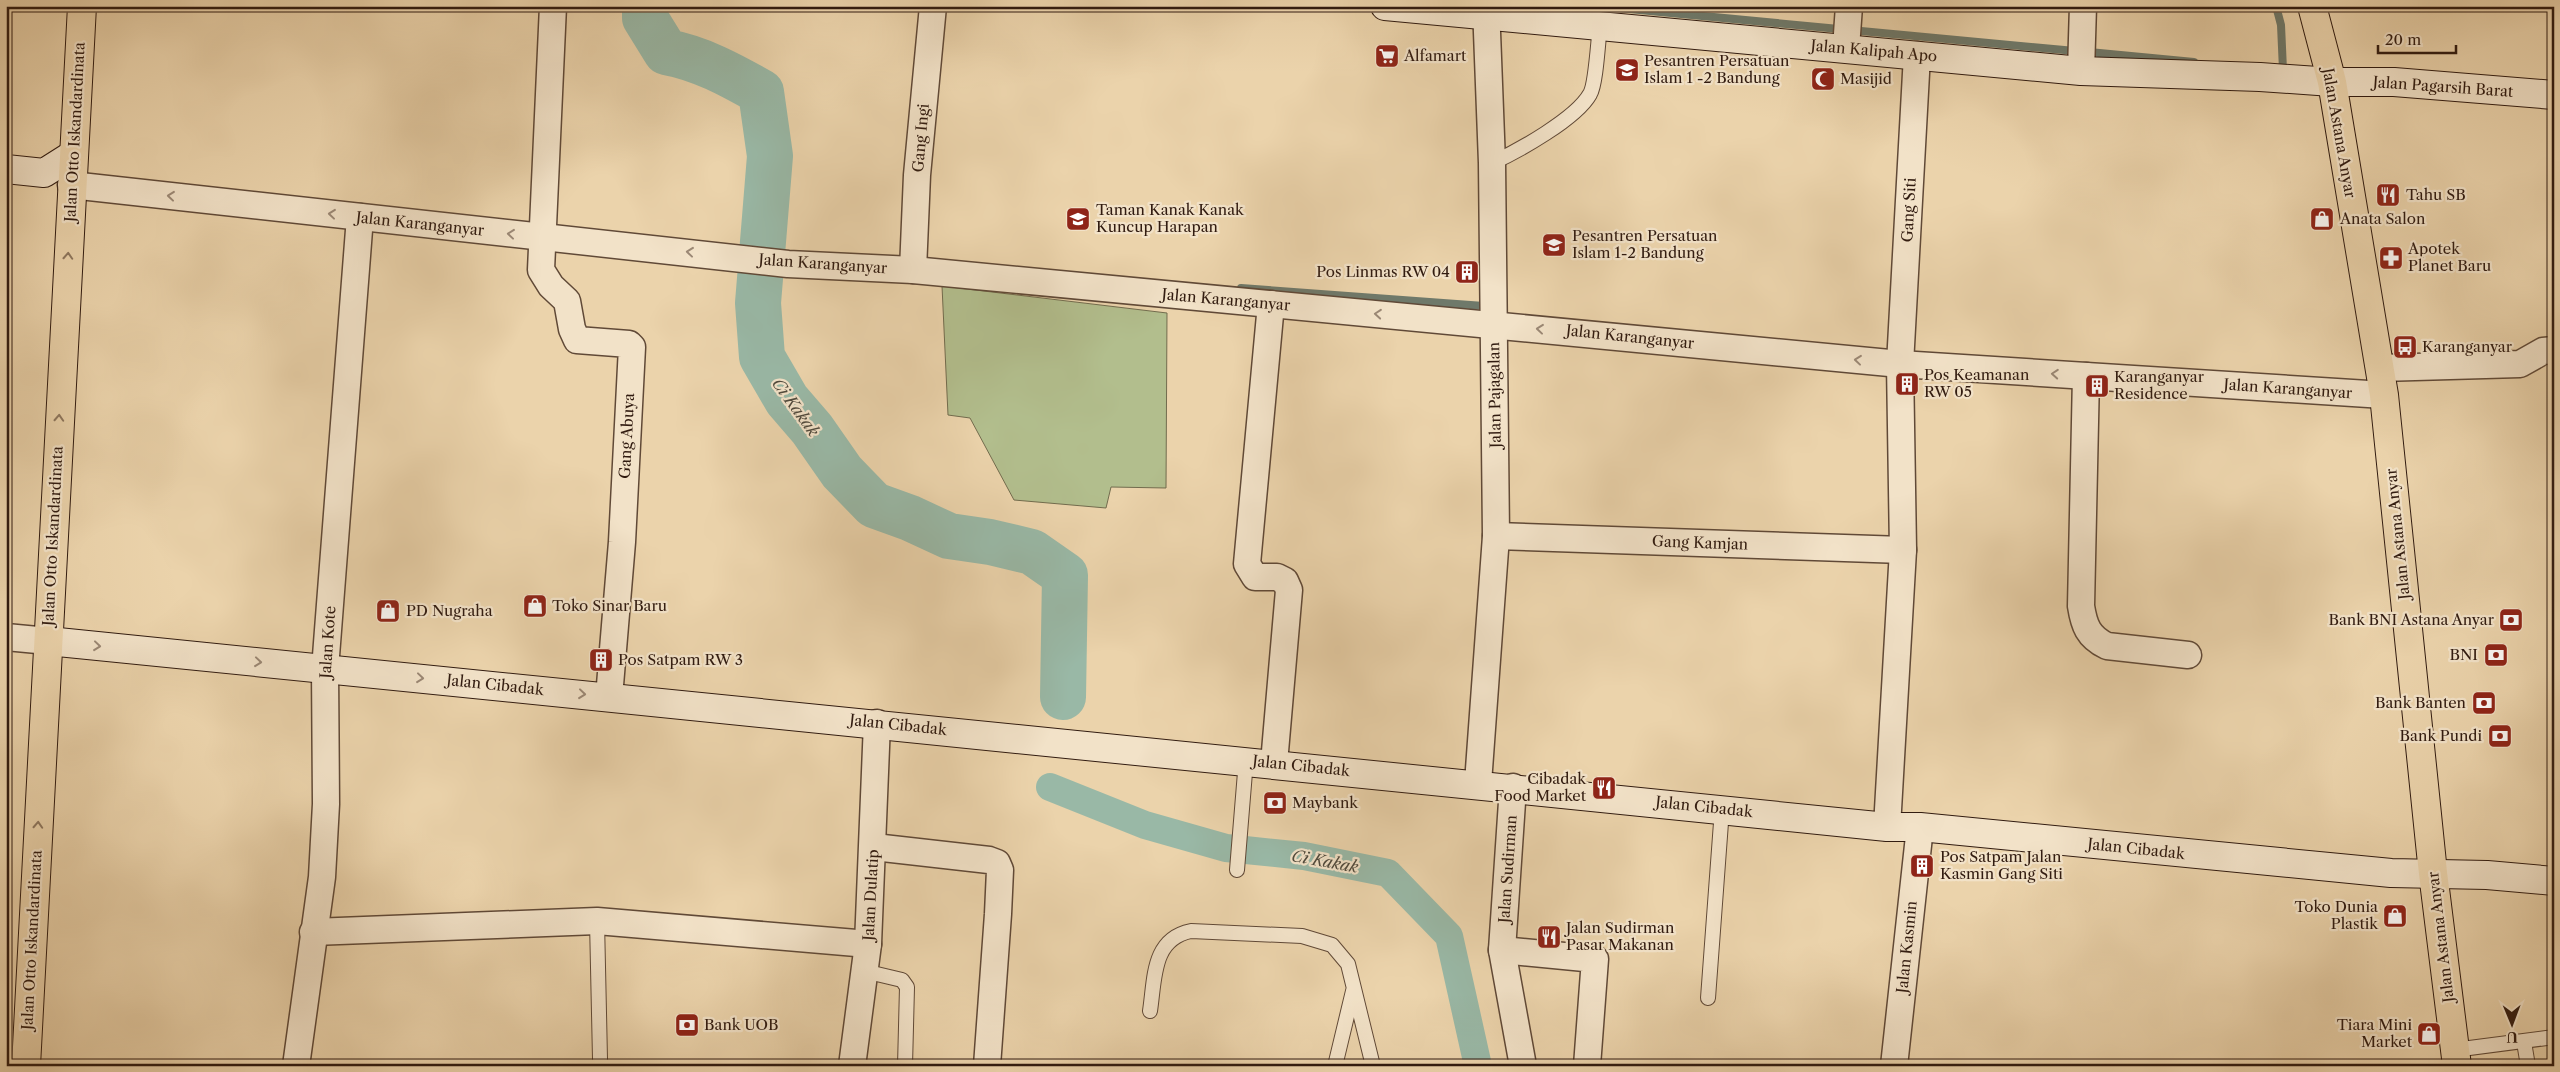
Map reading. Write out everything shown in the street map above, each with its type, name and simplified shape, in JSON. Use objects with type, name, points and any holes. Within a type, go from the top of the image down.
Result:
[{"type":"main road","name":"Jalan Otto Iskandardinata","points":[[26,1066],[71,185],[82,6]]},
{"type":"main road","name":"Jalan Kalipah Apo","points":[[1385,6],[1486,11],[1600,26],[2081,71],[2260,77],[2332,82]]},
{"type":"main road","name":"Jalan Astana Anyar","points":[[2312,6],[2332,82],[2384,395],[2433,874],[2455,1058]]},
{"type":"main road","name":"Jalan Pagarsih Barat","points":[[2332,82],[2394,82],[2554,95]]},
{"type":"main road","points":[[6,169],[44,173],[74,154]]},
{"type":"main road","points":[[6,180],[71,185]]},
{"type":"main road","name":"Jalan Cibadak","points":[[48,641],[1246,760],[1888,827],[1920,827],[2391,873],[2487,875],[2554,881]]},
{"type":"street","points":[[542,237],[553,6]]},
{"type":"street","name":"Gang Ingi","points":[[913,270],[917,175],[933,6]]},
{"type":"street","points":[[1846,48],[1849,6]]},
{"type":"street","points":[[2081,71],[2083,6]]},
{"type":"street","name":"Jalan Pajagalan","points":[[1478,784],[1496,536],[1492,163],[1486,11]]},
{"type":"street","name":"Gang Siti","points":[[1888,827],[1903,550],[1900,364],[1918,55]]},
{"type":"street","name":"Jalan Karanganyar","points":[[71,185],[739,257],[788,264],[913,270],[1900,364],[2384,395]]},
{"type":"street","name":"Jalan Kote","points":[[296,1066],[322,877],[326,804],[325,669],[360,217]]},
{"type":"street","name":"Gang Abuya","points":[[542,237],[541,270],[551,286],[567,302],[572,329],[577,340],[630,344],[632,347],[622,542],[609,697]]},
{"type":"street","points":[[1271,304],[1247,564],[1255,577],[1277,577],[1286,581],[1289,590],[1274,763]]},
{"type":"street","points":[[2380,368],[2520,364],[2543,351],[2554,350]]},
{"type":"street","points":[[2086,376],[2081,606],[2083,620],[2089,633],[2095,640],[2107,646],[2188,655]]},
{"type":"street","name":"Gang Kamjan","points":[[1496,536],[1903,550]]},
{"type":"street","points":[[6,636],[48,641]]},
{"type":"street","name":"Jalan Dulatip","points":[[852,1066],[868,944],[874,847],[877,723]]},
{"type":"street","name":"Jalan Sudirman","points":[[1513,787],[1502,950],[1523,1066]]},
{"type":"street","name":"Jalan Kasmin","points":[[1894,1066],[1920,827]]},
{"type":"street","points":[[874,847],[989,860],[997,863],[1000,870],[998,914],[987,1066]]},
{"type":"street","points":[[313,932],[597,921],[868,944]]},
{"type":"street","points":[[1502,950],[1595,959],[1588,1066]]},
{"type":"lane","points":[[1492,163],[1518,151],[1581,106],[1591,93],[1600,26]]},
{"type":"lane","points":[[1237,870],[1246,760]]},
{"type":"lane","points":[[1708,998],[1722,809]]},
{"type":"lane","points":[[597,921],[600,1059]]},
{"type":"lane","points":[[1150,1011],[1158,961],[1168,941],[1177,934],[1191,931],[1234,928],[1302,936],[1332,945],[1348,964],[1373,1066]]},
{"type":"lane","points":[[864,972],[902,980],[907,987],[905,1066]]},
{"type":"lane","points":[[1335,1066],[1354,988]]},
{"type":"lane","points":[[2455,1058],[2554,1037]]},
{"type":"lane","points":[[2524,1042],[2528,1066]]},
{"type":"green space","points":[[942,286],[1167,313],[1166,488],[1111,487],[1106,508],[1014,500],[970,418],[948,415]]},
{"type":"waterway","name":"Ci Kakak","points":[[645,6],[645,18],[666,52],[691,58],[727,73],[761,92],[770,156],[758,303],[762,357],[787,400],[812,429],[842,472],[874,505],[910,518],[949,536],[990,542],[1032,552],[1065,575],[1063,697]]},
{"type":"waterway","points":[[1598,6],[1839,29]]},
{"type":"waterway","points":[[2276,6],[2281,25],[2283,70]]},
{"type":"waterway","points":[[1861,31],[2075,51]]},
{"type":"waterway","points":[[2089,52],[2194,62]]},
{"type":"waterway","points":[[1241,288],[1484,306]]},
{"type":"waterway","name":"Ci Kakak","points":[[1050,787],[1145,825],[1226,848],[1304,856],[1388,873],[1449,936],[1478,1066]]},
{"type":"place","name":"Alfamart","points":[[1387,56]]},
{"type":"place","name":"Pesantren Persatuan Islam 1 -2 Bandung","points":[[1627,70]]},
{"type":"place","name":"Masijid","points":[[1823,79]]},
{"type":"place","name":"Tahu SB","points":[[2388,195]]},
{"type":"place","name":"Taman Kanak Kanak Kuncup Harapan","points":[[1078,219]]},
{"type":"place","name":"Anata Salon","points":[[2322,219]]},
{"type":"place","name":"Pesantren Persatuan Islam 1-2 Bandung","points":[[1554,245]]},
{"type":"place","name":"Apotek Planet Baru","points":[[2391,258]]},
{"type":"place","name":"Pos Linmas RW 04","points":[[1467,272]]},
{"type":"place","name":"Karanganyar","points":[[2405,347]]},
{"type":"place","name":"Pos Keamanan RW 05","points":[[1907,384]]},
{"type":"place","name":"Karanganyar Residence","points":[[2097,386]]},
{"type":"place","name":"Toko Sinar Baru","points":[[535,606]]},
{"type":"place","name":"PD Nugraha","points":[[388,611]]},
{"type":"place","name":"Bank BNI Astana Anyar","points":[[2511,620]]},
{"type":"place","name":"BNI","points":[[2496,655]]},
{"type":"place","name":"Pos Satpam RW 3","points":[[601,660]]},
{"type":"place","name":"Bank Banten","points":[[2484,703]]},
{"type":"place","name":"Bank Pundi","points":[[2500,736]]},
{"type":"place","name":"Cibadak Food Market","points":[[1604,788]]},
{"type":"place","name":"Maybank","points":[[1275,803]]},
{"type":"place","name":"Pos Satpam Jalan Kasmin Gang Siti","points":[[1922,866]]},
{"type":"place","name":"Toko Dunia Plastik","points":[[2395,916]]},
{"type":"place","name":"Jalan Sudirman Pasar Makanan","points":[[1549,937]]},
{"type":"place","name":"Bank UOB","points":[[687,1025]]},
{"type":"place","name":"Tiara Mini Market","points":[[2429,1034]]}]
